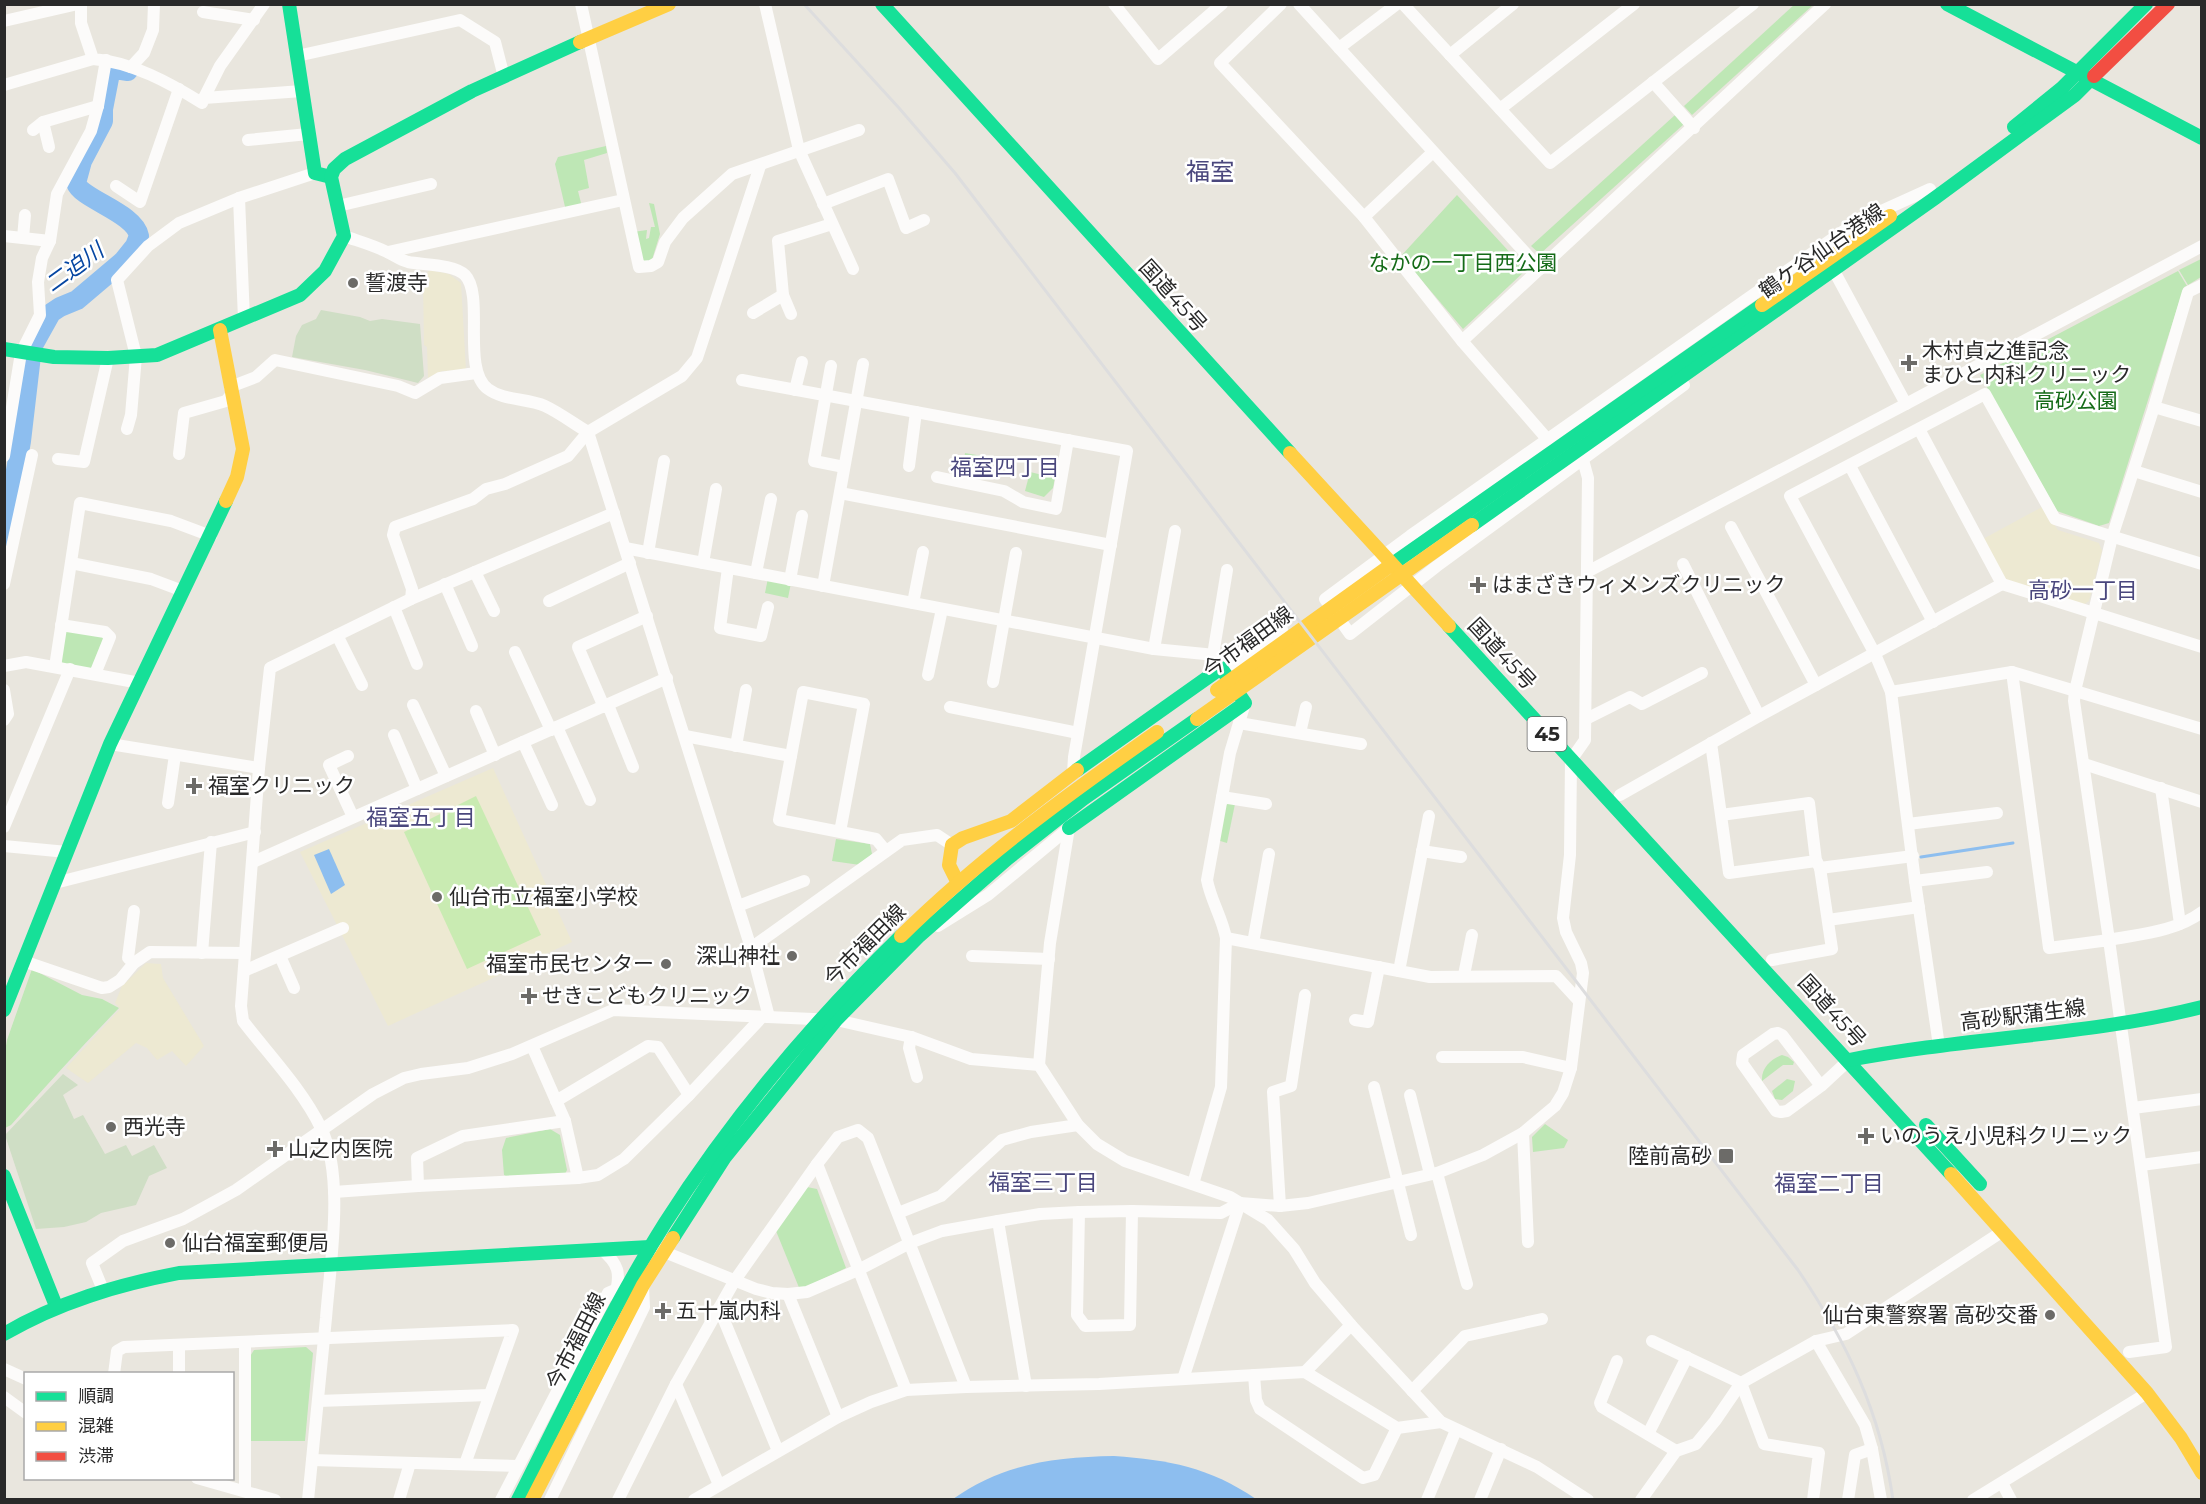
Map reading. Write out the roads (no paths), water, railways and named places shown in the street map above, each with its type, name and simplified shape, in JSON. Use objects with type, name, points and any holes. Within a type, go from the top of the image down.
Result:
[{"type":"main road","points":[[289,4],[315,173],[331,177]]},
{"type":"main road","points":[[4,350],[27,354],[108,358],[157,355],[300,295],[325,271],[344,236],[331,177],[334,169],[345,159],[472,91],[669,4]]},
{"type":"main road","name":"国道45号","points":[[882,4],[1188,343],[1395,559]]},
{"type":"main road","name":"国道45号","points":[[901,4],[1416,582],[1856,1059],[1884,1080]]},
{"type":"main road","points":[[1947,4],[2202,138]]},
{"type":"main road","name":"鶴ケ谷仙台港線","points":[[1482,508],[1808,271],[1930,189],[2006,134],[2077,74],[2146,4]]},
{"type":"main road","name":"鶴ケ谷仙台港線","points":[[1482,508],[1814,283],[1935,198],[2075,95],[2168,4]]},
{"type":"main road","points":[[4,1010],[110,744],[232,491],[243,449],[220,330]]},
{"type":"main road","name":"今市福田線","points":[[532,1500],[608,1337],[609,1320],[657,1249],[725,1157],[836,1020],[918,937],[1007,859],[1395,559],[1482,508]]},
{"type":"main road","points":[[958,883],[952,876],[947,863],[952,845],[963,838],[993,830],[1011,821],[1073,773],[1223,670],[1245,703],[1069,828]]},
{"type":"main road","name":"今市福田線","points":[[519,1500],[608,1337],[643,1285],[657,1249],[689,1186],[735,1124],[819,1020],[958,883],[1003,845],[1069,794],[1206,704]]},
{"type":"main road","name":"国道45号","points":[[1575,755],[1620,795],[1772,960],[2003,1231],[2147,1393],[2181,1438],[2202,1473]]},
{"type":"main road","name":"高砂駅蒲生線","points":[[1856,1059],[2121,1023],[2202,1007]]},
{"type":"main road","points":[[1915,1113],[1992,1198]]},
{"type":"main road","points":[[4,1176],[56,1306]]},
{"type":"main road","points":[[4,1334],[56,1306],[139,1280],[178,1273],[601,1249],[657,1249]]},
{"type":"main road","points":[[2125,1348],[2161,1391],[2202,1449]]},
{"type":"street","points":[[4,21],[79,4],[81,23],[100,60],[98,106],[90,131],[57,194],[50,241],[42,258],[38,282],[40,315],[27,354],[4,456]]},
{"type":"street","points":[[131,67],[144,53],[153,30],[154,4]]},
{"type":"street","points":[[4,85],[100,60],[131,67],[179,89],[202,103],[220,66],[264,4]]},
{"type":"street","points":[[581,4],[639,267],[651,266],[658,262],[665,242],[683,218],[732,174],[859,130]]},
{"type":"street","points":[[765,4],[799,150],[852,269]]},
{"type":"street","points":[[1114,4],[1158,59],[1206,9],[1222,4]]},
{"type":"street","points":[[1281,4],[1220,63],[1365,218],[1462,341],[1548,440]]},
{"type":"street","points":[[1299,4],[1540,269]]},
{"type":"street","points":[[1339,48],[1397,4]]},
{"type":"street","points":[[1403,4],[1550,163],[1753,4]]},
{"type":"street","points":[[1450,55],[1513,4]]},
{"type":"street","points":[[1500,109],[1634,4]]},
{"type":"street","points":[[1462,341],[1825,4]]},
{"type":"street","points":[[203,12],[254,20]]},
{"type":"street","points":[[297,56],[460,20],[495,42],[504,77]]},
{"type":"street","points":[[1653,82],[1694,128]]},
{"type":"street","points":[[116,186],[140,202],[179,89]]},
{"type":"street","points":[[204,98],[302,91]]},
{"type":"street","points":[[33,130],[43,122],[98,106]]},
{"type":"street","points":[[43,122],[49,147]]},
{"type":"street","points":[[248,140],[308,134]]},
{"type":"street","points":[[1365,218],[1433,152]]},
{"type":"street","points":[[411,598],[412,589],[393,535],[395,527],[474,499],[486,489],[505,484],[568,456],[588,432],[682,376],[697,358],[760,166]]},
{"type":"street","points":[[128,429],[136,356],[117,280],[148,246],[179,223],[239,198],[315,173]]},
{"type":"street","points":[[823,204],[888,179],[906,228],[924,220]]},
{"type":"street","points":[[338,206],[430,184]]},
{"type":"street","points":[[1814,283],[1783,311],[1416,582],[1350,634],[1325,599],[1395,559],[1548,440],[1855,223],[1930,189]]},
{"type":"street","points":[[239,198],[244,319]]},
{"type":"street","points":[[388,252],[623,200]]},
{"type":"street","points":[[23,238],[25,215]]},
{"type":"street","points":[[791,314],[783,295],[778,241],[832,224]]},
{"type":"street","points":[[4,236],[50,241]]},
{"type":"street","points":[[344,236],[388,252],[405,261],[459,271],[466,276],[470,284],[472,299],[476,373],[488,389],[508,398],[544,406],[588,432],[752,948],[766,1017]]},
{"type":"street","points":[[1587,572],[2202,246]]},
{"type":"street","points":[[1833,269],[1906,404]]},
{"type":"street","points":[[2125,1348],[2166,1347],[2074,701],[2112,537],[2188,292],[2202,285]]},
{"type":"street","points":[[753,313],[783,295]]},
{"type":"street","points":[[58,459],[84,462],[108,358]]},
{"type":"street","points":[[179,454],[184,413],[226,401],[231,390],[256,377],[275,360],[398,386],[415,393],[440,378],[476,373]]},
{"type":"street","points":[[795,390],[802,362]]},
{"type":"street","points":[[823,586],[863,364]]},
{"type":"street","points":[[831,366],[814,461],[844,467]]},
{"type":"street","points":[[741,380],[1127,451],[1073,773]]},
{"type":"street","points":[[1939,1046],[1891,692],[1875,654],[1790,496],[1985,394],[2055,519],[2202,564]]},
{"type":"street","points":[[2154,407],[2202,421]]},
{"type":"street","points":[[909,466],[916,412]]},
{"type":"street","points":[[1919,429],[2002,584],[2202,647]]},
{"type":"street","points":[[937,477],[1004,491],[1023,502],[1056,509],[1068,440]]},
{"type":"street","points":[[4,584],[32,455]]},
{"type":"street","points":[[648,553],[664,460]]},
{"type":"street","points":[[657,1249],[772,1293],[807,1292],[858,1270],[910,1243],[942,1231],[1040,1214],[1132,1211],[1221,1213],[1240,1203],[1280,1206],[1308,1203],[1434,1174],[1483,1155],[1523,1133],[1555,1106],[1563,1093],[1571,1068],[1583,973],[1581,963],[1566,932],[1563,918],[1570,855],[1575,755],[1585,740],[1586,719],[1588,478],[1583,460]]},
{"type":"street","points":[[1850,466],[1933,622]]},
{"type":"street","points":[[2134,471],[2202,492]]},
{"type":"street","points":[[703,563],[716,489]]},
{"type":"street","points":[[840,493],[1111,545]]},
{"type":"street","points":[[756,573],[771,499]]},
{"type":"street","points":[[55,667],[80,503],[171,521],[211,536]]},
{"type":"street","points":[[308,1500],[331,1263],[334,1192],[329,1154],[321,1128],[297,1092],[243,1021],[241,1006],[270,668],[411,598],[614,513]]},
{"type":"street","points":[[790,580],[802,516]]},
{"type":"street","points":[[1731,527],[1816,685]]},
{"type":"street","points":[[1154,649],[1176,531]]},
{"type":"street","points":[[625,548],[1154,649],[1214,655]]},
{"type":"street","points":[[913,603],[923,552]]},
{"type":"street","points":[[993,682],[1016,553]]},
{"type":"street","points":[[71,563],[151,579],[183,591]]},
{"type":"street","points":[[549,601],[630,563]]},
{"type":"street","points":[[1683,564],[1759,716]]},
{"type":"street","points":[[728,568],[720,628],[761,636],[768,608]]},
{"type":"street","points":[[1227,570],[1214,655],[1223,670],[1282,629]]},
{"type":"street","points":[[475,572],[494,611]]},
{"type":"street","points":[[445,584],[472,646]]},
{"type":"street","points":[[1620,795],[1759,716],[2002,584]]},
{"type":"street","points":[[394,607],[417,664]]},
{"type":"street","points":[[928,675],[942,609]]},
{"type":"street","points":[[633,767],[578,647],[647,616]]},
{"type":"street","points":[[61,625],[105,632],[110,637],[95,674]]},
{"type":"street","points":[[337,635],[362,686]]},
{"type":"street","points":[[516,652],[590,800]]},
{"type":"street","points":[[4,666],[26,662],[140,683]]},
{"type":"street","points":[[4,827],[70,669]]},
{"type":"street","points":[[1891,692],[2013,672],[2202,729]]},
{"type":"street","points":[[2013,672],[2049,948],[2158,931],[2180,924],[2202,912]]},
{"type":"street","points":[[1586,719],[1630,697],[1642,704],[1702,673]]},
{"type":"street","points":[[253,862],[667,678]]},
{"type":"street","points":[[4,690],[8,714],[4,720]]},
{"type":"street","points":[[736,746],[746,690]]},
{"type":"street","points":[[840,832],[864,704],[803,692],[779,820],[840,832],[876,839],[886,851]]},
{"type":"street","points":[[1192,1184],[1221,1087],[1226,938],[1222,919],[1210,897],[1207,880],[1230,753],[1245,703]]},
{"type":"street","points":[[413,705],[446,777]]},
{"type":"street","points":[[1300,733],[1306,706]]},
{"type":"street","points":[[950,707],[1078,733]]},
{"type":"street","points":[[476,711],[495,755]]},
{"type":"street","points":[[1239,723],[1361,744]]},
{"type":"street","points":[[394,735],[417,789]]},
{"type":"street","points":[[685,736],[791,756]]},
{"type":"street","points":[[523,742],[552,805]]},
{"type":"street","points":[[1711,743],[1729,873],[1913,856]]},
{"type":"street","points":[[110,744],[260,768]]},
{"type":"street","points":[[168,803],[176,755]]},
{"type":"street","points":[[348,756],[329,765],[353,818]]},
{"type":"street","points":[[2084,764],[2202,802]]},
{"type":"street","points":[[2161,788],[2180,924]]},
{"type":"street","points":[[1222,797],[1266,804]]},
{"type":"street","points":[[1721,815],[1809,803],[1832,949],[1772,960]]},
{"type":"street","points":[[1908,824],[1997,813]]},
{"type":"street","points":[[1399,971],[1429,816]]},
{"type":"street","points":[[918,937],[988,895],[1069,828]]},
{"type":"street","points":[[1069,828],[1048,959],[1039,1065],[1078,1125],[1097,1144],[1125,1161],[1230,1197],[1269,1220],[1294,1249],[1315,1283],[1441,1422],[1537,1467],[1588,1500]]},
{"type":"street","points":[[55,882],[255,832]]},
{"type":"street","points":[[752,948],[902,840],[937,835],[952,845]]},
{"type":"street","points":[[202,953],[212,842]]},
{"type":"street","points":[[4,846],[67,852]]},
{"type":"street","points":[[1422,851],[1461,858]]},
{"type":"street","points":[[1253,943],[1269,854]]},
{"type":"street","points":[[1915,882],[1987,872]]},
{"type":"street","points":[[738,906],[804,881]]},
{"type":"street","points":[[1828,920],[1919,907]]},
{"type":"street","points":[[134,911],[132,938],[128,943],[128,958],[134,963]]},
{"type":"street","points":[[244,971],[343,928]]},
{"type":"street","points":[[1464,975],[1472,935]]},
{"type":"street","points":[[1226,938],[1430,977],[1556,976],[1579,1001]]},
{"type":"street","points":[[23,961],[102,988],[109,987],[120,980],[134,963],[150,952],[245,953]]},
{"type":"street","points":[[280,956],[294,988]]},
{"type":"street","points":[[972,956],[1048,959]]},
{"type":"street","points":[[1355,1020],[1368,1022],[1379,967]]},
{"type":"street","points":[[1280,1206],[1273,1092],[1291,1086],[1305,995]]},
{"type":"street","points":[[103,1290],[92,1263],[123,1241],[183,1219],[236,1190],[321,1128],[373,1094],[404,1078],[468,1068],[532,1046],[613,1010],[836,1020],[911,1037],[971,1059],[1039,1065]]},
{"type":"street","points":[[334,1192],[598,1175],[624,1159],[766,1017]]},
{"type":"street","points":[[1821,1086],[1782,1035],[1778,1033],[1773,1034],[1743,1055],[1741,1059],[1776,1111],[1781,1112],[1787,1111],[1821,1086],[1856,1059]]},
{"type":"street","points":[[911,1037],[909,1048],[917,1077]]},
{"type":"street","points":[[532,1046],[565,1121],[578,1178]]},
{"type":"street","points":[[556,1101],[648,1046],[658,1047],[689,1095]]},
{"type":"street","points":[[1442,1057],[1523,1058],[1571,1068]]},
{"type":"street","points":[[1374,1087],[1411,1235]]},
{"type":"street","points":[[1410,1095],[1467,1284]]},
{"type":"street","points":[[2133,1108],[2202,1099]]},
{"type":"street","points":[[418,1186],[417,1158],[463,1136],[565,1121]]},
{"type":"street","points":[[898,1213],[941,1196],[1002,1140],[1031,1132],[1078,1125]]},
{"type":"street","points":[[618,1500],[676,1384],[735,1280],[838,1137],[858,1130],[868,1138],[966,1387]]},
{"type":"street","points":[[1523,1133],[1528,1242]]},
{"type":"street","points":[[2141,1165],[2202,1157]]},
{"type":"street","points":[[817,1164],[906,1390]]},
{"type":"street","points":[[1183,1379],[1240,1203]]},
{"type":"street","points":[[1079,1212],[1077,1315],[1084,1326],[1130,1325],[1132,1211]]},
{"type":"street","points":[[998,1221],[1026,1386]]},
{"type":"street","points":[[1641,1500],[1676,1451],[1696,1444],[1741,1383],[1816,1341],[1846,1334],[2003,1231]]},
{"type":"street","points":[[601,1249],[615,1261],[618,1277],[609,1320]]},
{"type":"street","points":[[550,1500],[644,1307],[643,1285]]},
{"type":"street","points":[[501,1500],[608,1293],[617,1289]]},
{"type":"street","points":[[788,1294],[838,1417]]},
{"type":"street","points":[[719,1308],[778,1451]]},
{"type":"street","points":[[1412,1391],[1465,1336],[1542,1319]]},
{"type":"street","points":[[1305,1372],[1351,1325]]},
{"type":"street","points":[[114,1372],[117,1351],[124,1347],[513,1330],[465,1464]]},
{"type":"street","points":[[1652,1341],[1741,1383],[1764,1444],[1819,1454],[1813,1500]]},
{"type":"street","points":[[1816,1341],[1865,1425],[1872,1449],[1881,1500]]},
{"type":"street","points":[[245,1342],[245,1491]]},
{"type":"street","points":[[179,1345],[179,1372]]},
{"type":"street","points":[[1648,1434],[1687,1357]]},
{"type":"street","points":[[1617,1361],[1600,1403],[1602,1407],[1676,1451]]},
{"type":"street","points":[[4,1369],[24,1378]]},
{"type":"street","points":[[694,1500],[838,1417],[906,1390],[1305,1372],[1397,1428],[1441,1422]]},
{"type":"street","points":[[1254,1375],[1256,1400],[1260,1409],[1363,1478],[1374,1475],[1397,1428]]},
{"type":"street","points":[[676,1384],[719,1485]]},
{"type":"street","points":[[1973,1500],[2147,1393]]},
{"type":"street","points":[[318,1401],[489,1395]]},
{"type":"street","points":[[4,1397],[24,1412]]},
{"type":"street","points":[[1427,1500],[1456,1430]]},
{"type":"street","points":[[1480,1500],[1501,1449]]},
{"type":"street","points":[[1848,1500],[1855,1455],[1872,1449]]},
{"type":"street","points":[[312,1460],[518,1466]]},
{"type":"street","points":[[399,1500],[410,1463]]},
{"type":"street","points":[[201,1480],[275,1500]]},
{"type":"street","points":[[2002,1483],[2011,1500]]},
{"type":"water","points":[[329,849],[345,885],[331,894],[314,855]]},
{"type":"water","points":[[1114,1456],[1171,1463],[1205,1472],[1256,1499],[953,1499],[972,1487],[1010,1470],[1070,1458]]},
{"type":"waterway","name":"二迫川","points":[[4,553],[12,519],[12,494],[32,347],[51,313],[77,300],[123,261],[135,246],[139,236],[128,220],[87,195],[76,183],[82,161],[103,121],[110,73],[115,69],[128,71]]},
{"type":"waterway","points":[[1921,857],[2013,843]]},
{"type":"railway","points":[[804,4],[955,173],[1798,1270],[1832,1324],[1871,1408],[1880,1437],[1893,1500]]},
{"type":"place","name":"誓渡寺","points":[[353,283]]},
{"type":"place","name":"木村貞之進記念 まひと内科クリニック","points":[[1909,363]]},
{"type":"place","name":"はまざきウィメンズクリニック","points":[[1478,585]]},
{"type":"place","name":"福室クリニック","points":[[194,786]]},
{"type":"place","name":"仙台市立福室小学校","points":[[437,897]]},
{"type":"place","name":"深山神社","points":[[792,956]]},
{"type":"place","name":"福室市民センター","points":[[666,964]]},
{"type":"place","name":"せきこどもクリニック","points":[[529,996]]},
{"type":"place","name":"西光寺","points":[[111,1127]]},
{"type":"place","name":"いのうえ小児科クリニック","points":[[1866,1136]]},
{"type":"place","name":"山之内医院","points":[[275,1149]]},
{"type":"place","name":"陸前高砂","points":[[1726,1156]]},
{"type":"place","name":"仙台福室郵便局","points":[[170,1243]]},
{"type":"place","name":"五十嵐内科","points":[[663,1311]]},
{"type":"place","name":"仙台東警察署 高砂交番","points":[[2050,1315]]},
{"type":"district","name":"福室","points":[[1210,172]]},
{"type":"district","name":"福室四丁目","points":[[1005,467]]},
{"type":"district","name":"高砂一丁目","points":[[2083,590]]},
{"type":"district","name":"福室五丁目","points":[[421,817]]},
{"type":"district","name":"福室三丁目","points":[[1043,1182]]},
{"type":"district","name":"福室二丁目","points":[[1829,1183]]},
{"type":"park label","name":"なかの一丁目西公園","points":[[1463,263]]},
{"type":"park label","name":"高砂公園","points":[[2076,401]]}]
